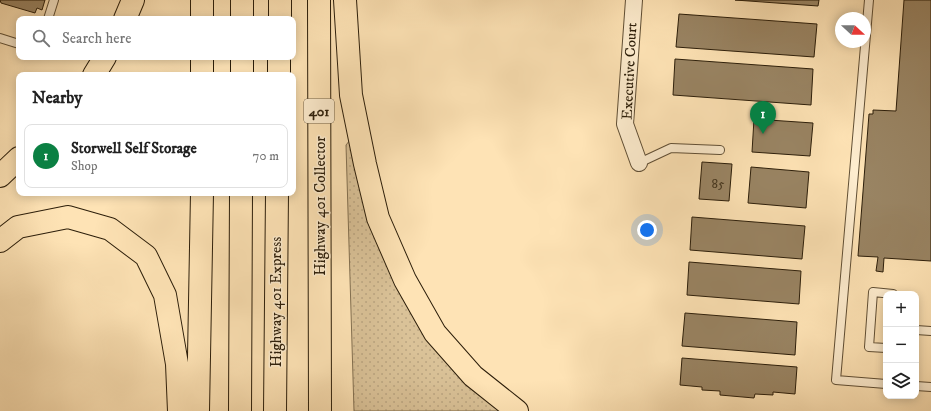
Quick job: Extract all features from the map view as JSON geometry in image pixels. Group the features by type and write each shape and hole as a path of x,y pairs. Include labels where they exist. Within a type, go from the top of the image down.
{"highway":[{"path":"126,16 133,0"},
{"path":"202,0 202,16"},
{"path":"242,0 242,16"},
{"path":"280,0 280,16"},
{"name":"Highway 401 Collector","path":"319,0 320,411"},
{"path":"344,0 351,95 365,164 378,218 404,280 435,333 474,376 517,411"},
{"path":"96,72 103,60"},
{"path":"202,60 202,72"},
{"path":"242,60 242,72"},
{"path":"279,60 279,72"},
{"path":"0,176 16,161"},
{"path":"198,411 202,196"},
{"path":"240,411 241,196"},
{"name":"Highway 401 Express","path":"275,411 277,196"},
{"path":"0,241 18,227 68,217 110,229 146,256 165,295 177,364 179,411"},
{"path":"321,383 328,411"}],"street":[{"name":"Executive Court","path":"634,0 625,124 639,163"}],"lane":[{"path":"49,16 54,0"},
{"path":"869,0 836,380 883,384"},
{"path":"0,38 16,43"},
{"path":"639,163 671,148 720,150"},
{"path":"883,293 874,292 869,347 883,348"},
{"path":"919,330 931,331"},
{"path":"919,386 931,387"}],"shaded area":[{"path":"350,140 420,326 510,411 354,411 346,145"}],"building":[{"path":"0,0 45,0 42,10 37,8 35,13 1,3"},
{"path":"735,0 819,0 818,6"},
{"path":"904,0 931,0 931,261 884,258 883,272 876,271 878,257 858,256 869,114 873,114 873,110 896,111"},
{"path":"679,14 817,24 814,57 676,47"},
{"path":"675,59 813,69 811,105 673,95"},
{"path":"754,119 813,123 810,156 752,152"},
{"path":"702,162 732,164 729,201 699,199"},
{"path":"751,167 809,172 806,208 748,203"},
{"path":"692,217 805,226 802,259 690,250"},
{"path":"689,262 801,271 799,304 687,295"},
{"path":"685,313 797,322 795,355 682,346"},
{"path":"682,358 797,367 795,394 773,392 773,395 755,394 754,398 720,395 720,391 702,390 702,387 680,385"}],"place":[{"name":"Storwell Self Storage","path":"763,134"}]}
